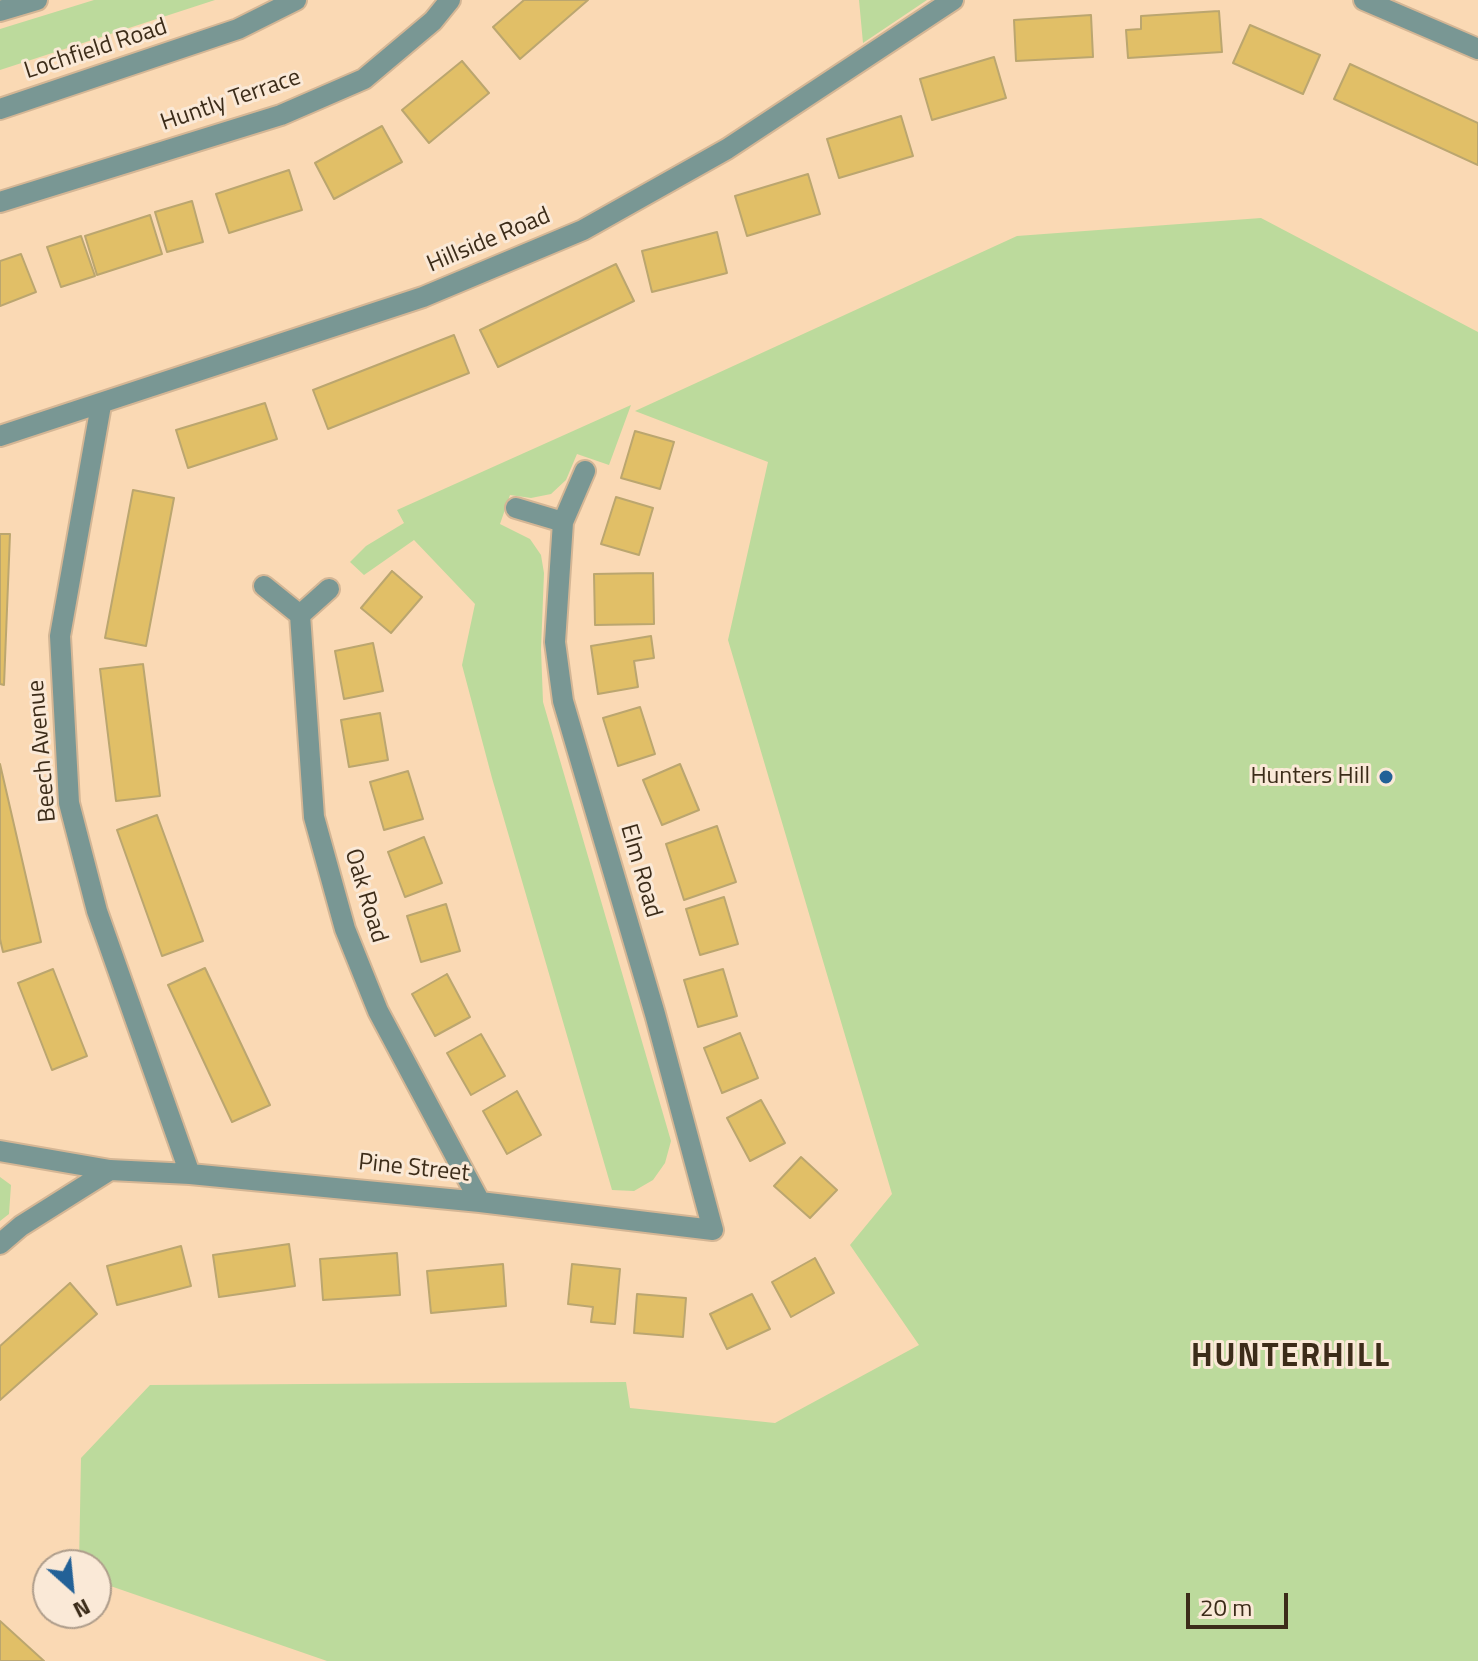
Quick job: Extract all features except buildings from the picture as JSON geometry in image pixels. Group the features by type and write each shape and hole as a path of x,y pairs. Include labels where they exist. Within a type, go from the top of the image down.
{"street":[{"path":"0,11 37,0"},
{"name":"Lochfield Road","path":"0,109 238,29 296,0"},
{"name":"Huntly Terrace","path":"0,202 281,115 364,79 433,21 450,0"},
{"name":"Hillside Road","path":"0,436 423,297 583,230 727,149 953,0"},
{"path":"1364,0 1478,49"},
{"name":"Beech Avenue","path":"101,405 60,636 69,803 97,911 190,1174"},
{"name":"Elm Road","path":"585,471 563,522 555,642 563,701 655,1014 713,1230"},
{"path":"516,508 563,522"},
{"path":"264,586 300,615 329,589"},
{"name":"Oak Road","path":"300,615 314,817 345,929 378,1011 480,1202"},
{"name":"Pine Street","path":"0,1151 110,1170 190,1174 480,1202 713,1230"},
{"path":"0,1244 21,1226 110,1170"}],"green space":[{"path":"94,0 215,0 0,70 0,29"},
{"path":"859,0 927,0 863,43"},
{"path":"1261,218 1478,332 1478,1661 327,1661 112,1587 112,1549 79,1549 81,1458 150,1385 626,1382 630,1408 775,1423 919,1345 850,1245 892,1194 728,640 768,462 635,411 1017,236"},
{"path":"631,405 609,465 577,454 566,480 551,494 531,498 510,495 500,524 530,539 541,555 544,573 541,649 543,702 671,1141 665,1163 653,1180 634,1191 612,1190 492,778 462,665 475,604 414,540 364,575 350,562 366,546 404,523 397,510"},
{"path":"0,1177 11,1185 9,1214 0,1221"}],"place":[{"name":"Hunters Hill","path":"1386,777"}],"district":[{"name":"HUNTERHILL","path":"1291,1358"}]}
